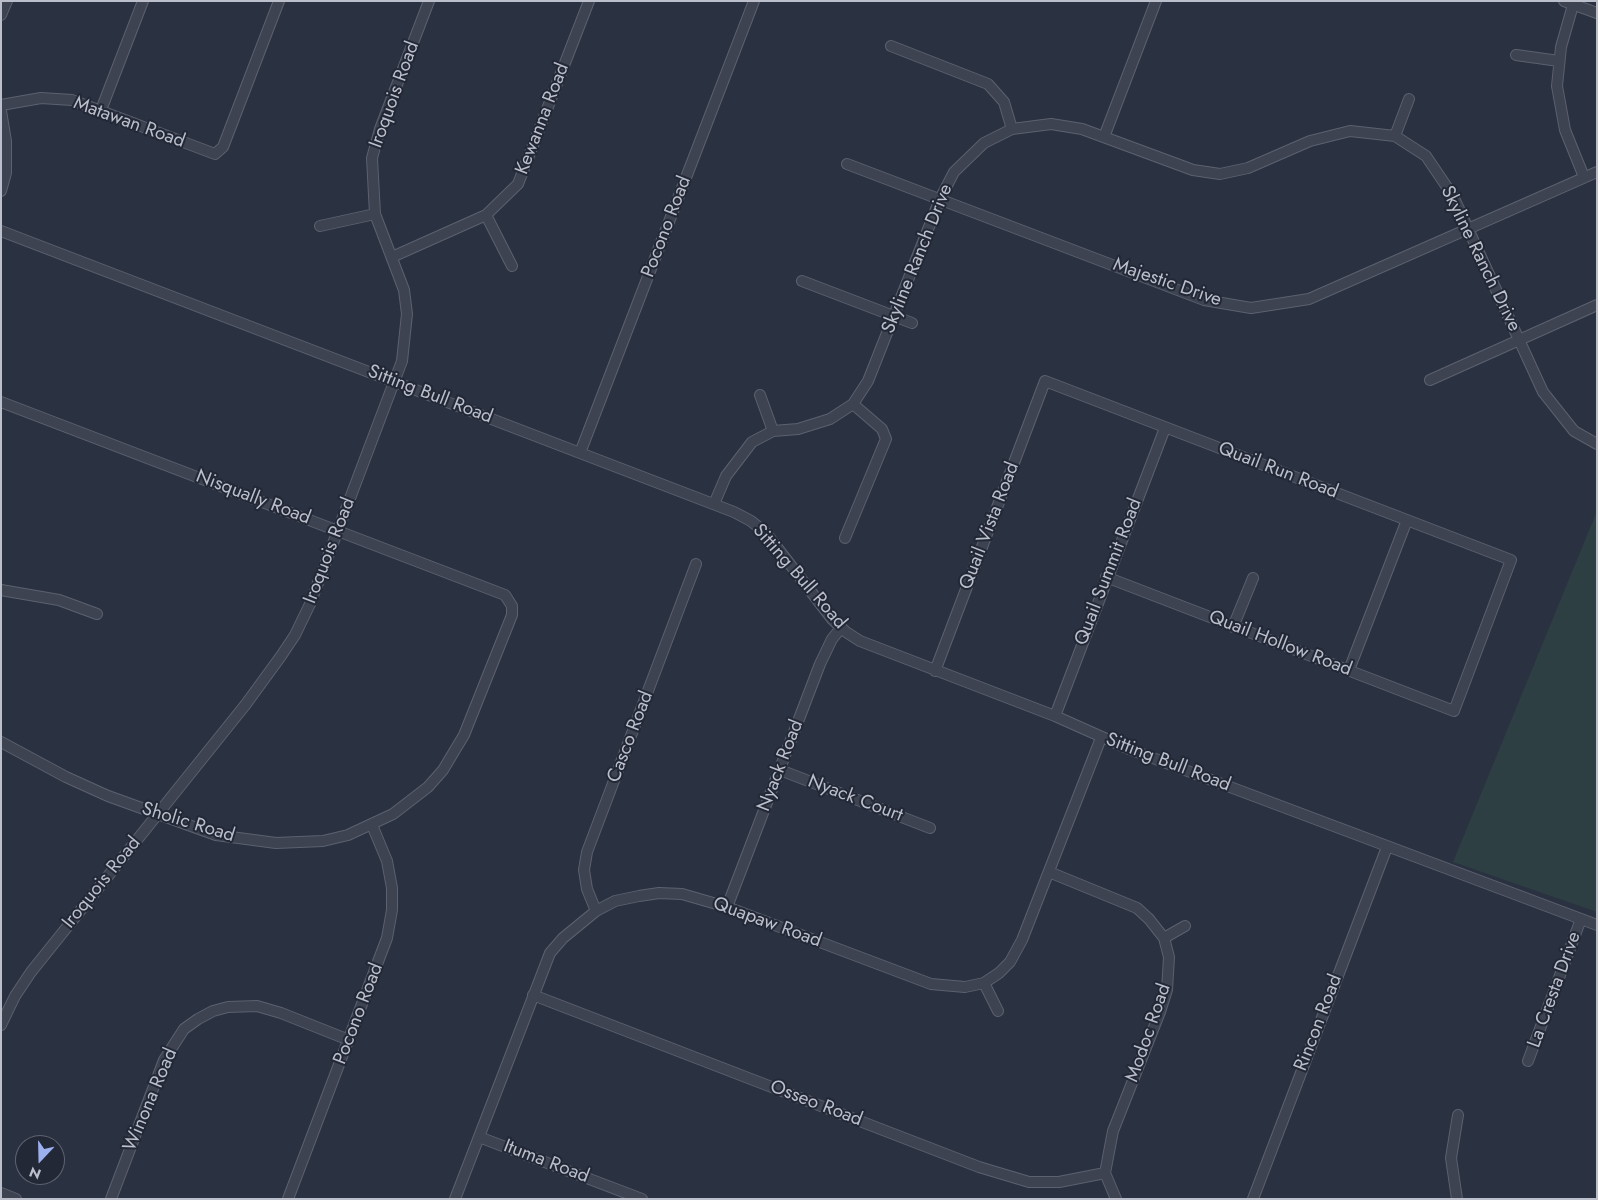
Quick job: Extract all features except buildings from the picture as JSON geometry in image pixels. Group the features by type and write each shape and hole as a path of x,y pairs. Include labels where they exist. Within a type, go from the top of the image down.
{"street":[{"path":"1,15 7,1"},
{"path":"101,110 142,1"},
{"name":"Matawan Road","path":"1,105 41,98 72,100 216,154 223,146 279,1"},
{"name":"Iroquois Road","path":"1,1025 15,996 31,972 282,656 296,634 310,604 396,382 403,353 407,314 404,290 392,257 380,233 375,214 372,190 372,158 380,129 429,1"},
{"name":"Kewanna Road","path":"392,257 486,215 518,184 589,1"},
{"name":"Pocono Road","path":"580,453 754,1"},
{"path":"1104,137 1156,1"},
{"path":"1584,177 1565,130 1557,86 1568,3 1597,13"},
{"path":"891,46 988,84 1004,102 1012,129"},
{"path":"1516,56 1559,61"},
{"path":"1395,136 1409,99"},
{"path":"1,111 6,141 6,172 1,191"},
{"name":"Skyline Ranch Drive","path":"714,504 726,476 734,463 752,442 773,431 798,429 830,419 853,404 868,381 940,199 954,172 984,143 1012,129 1051,124 1082,128 1193,170 1220,174 1248,168 1310,141 1350,130 1395,136 1426,156 1453,196 1543,392 1574,431 1597,444"},
{"name":"Majestic Drive","path":"847,164 1204,300 1250,308 1309,299 1597,172"},
{"path":"320,226 375,214"},
{"path":"486,215 512,266"},
{"name":"Sitting Bull Road","path":"1,231 747,518 766,533 841,628 851,636 872,647 1054,716 1101,738 1387,848 1597,925"},
{"path":"802,281 912,323"},
{"path":"1430,380 1597,305"},
{"name":"Quail Run Road","path":"1045,381 1512,560 1454,711"},
{"name":"Quail Vista Road","path":"935,671 1045,381"},
{"path":"760,395 773,431"},
{"name":"Nisqually Road","path":"1,402 504,595"},
{"path":"845,538 886,439 882,429 853,404"},
{"name":"Quail Summit Road","path":"1054,716 1165,428"},
{"path":"1350,670 1407,520"},
{"name":"Casco Road","path":"596,911 587,889 584,870 587,852 696,564"},
{"name":"Quail Hollow Road","path":"1106,577 1454,711"},
{"path":"1233,626 1253,578"},
{"path":"1,590 58,600 96,614"},
{"name":"Sholic Road","path":"2,744 66,777 157,815 216,835 276,843 323,841 348,835 393,814 421,794 443,770 456,751 512,615 512,606 504,595"},
{"name":"Nyack Road","path":"727,908 820,664 832,639 841,628"},
{"path":"998,1011 984,983 999,973 1015,954 1101,738"},
{"name":"Nyack Court","path":"780,770 930,828"},
{"name":"Pocono Road","path":"288,1199 380,961 392,910 387,861 372,825"},
{"name":"Rincon Road","path":"1253,1199 1387,848"},
{"name":"Modoc Road","path":"1049,872 1138,908 1149,918 1164,938 1169,957 1167,990 1113,1131 1105,1173"},
{"name":"Quapaw Road","path":"455,1199 550,953 563,938 596,911 615,902 659,893 682,894 727,908 931,984 965,987 984,983"},
{"name":"La Cresta Drive","path":"1528,1061 1581,919"},
{"path":"1164,938 1185,926"},
{"name":"Osseo Road","path":"533,996 1029,1182 1060,1182 1105,1173"},
{"name":"Winona Road","path":"111,1199 164,1060 184,1029 198,1019 213,1011 228,1007 257,1006 281,1013 349,1040"},
{"path":"1457,1199 1451,1158 1458,1115"},
{"name":"Ituma Road","path":"479,1137 642,1199"},
{"path":"1105,1173 1116,1199"},
{"path":"1,1193 16,1199"}],"shaded area":[{"path":"1597,511 1597,912 1453,862"}]}
